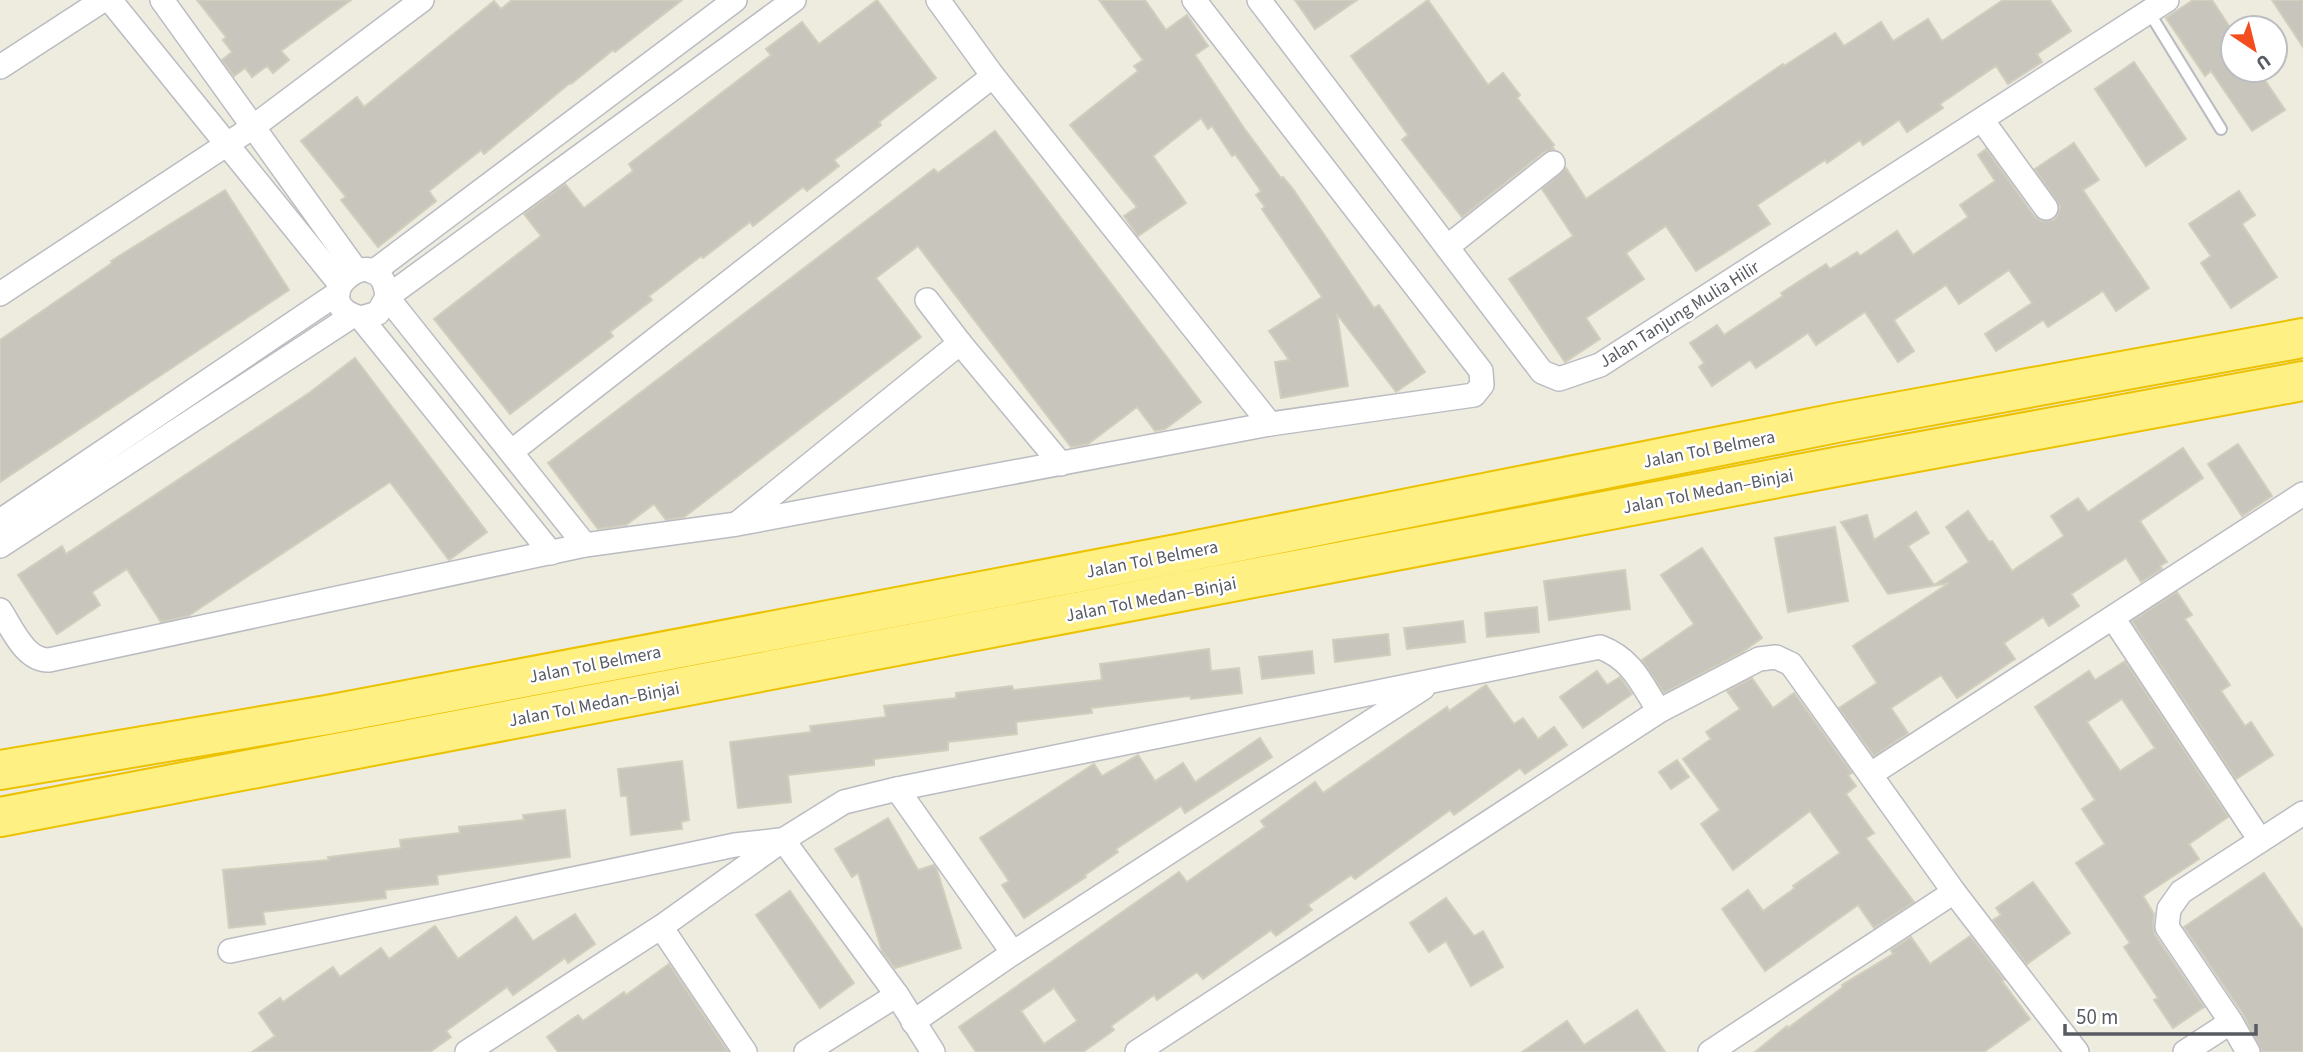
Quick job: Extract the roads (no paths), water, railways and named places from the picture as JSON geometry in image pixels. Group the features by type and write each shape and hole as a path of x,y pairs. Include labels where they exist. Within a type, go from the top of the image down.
{"highway":[{"name":"Jalan Tol Belmera","path":"0,770 341,713 1190,552 1841,422 2303,338"},
{"name":"Jalan Tol Medan–Binjai","path":"0,817 1846,465 2303,381"}],"street":[{"path":"0,67 103,0"},
{"path":"110,0 227,145 352,280"},
{"path":"162,0 253,127 352,280"},
{"path":"0,294 253,127 422,0"},
{"path":"0,521 352,280 735,0"},
{"path":"0,546 357,317 378,313 387,297 794,0"},
{"path":"938,0 993,76 1270,424"},
{"path":"0,611 30,654 42,660 49,660 585,545 737,524 1270,424 1474,395 1483,381 1481,371 1194,0"},
{"name":"Jalan Tanjung Mulia Hilir","path":"1259,0 1542,372 1559,379 1600,365 2158,6"},
{"path":"511,452 993,76"},
{"path":"1982,120 2046,208"},
{"path":"1447,247 1553,163"},
{"path":"352,280 381,278 387,297 585,545"},
{"path":"352,280 342,307 357,317 551,553"},
{"path":"927,299 960,343 1061,464"},
{"path":"737,524 960,343"},
{"path":"1871,774 2303,494"},
{"path":"2113,618 2260,840"},
{"path":"467,1052 661,927 783,840 844,802 1600,647 1616,653 1629,664 1659,711"},
{"path":"1137,1052 1659,711 1759,659 1776,657 1791,664 1954,892 2077,1052"},
{"path":"913,1022 1013,953 1436,680"},
{"path":"897,789 1013,953"},
{"path":"2248,1052 2167,927 2169,909 2181,892 2303,813"},
{"path":"230,951 735,845 783,840"},
{"path":"783,840 897,995 933,1052"},
{"path":"1710,1052 1954,892"},
{"path":"661,927 745,1052"},
{"path":"806,1052 897,995"},
{"path":"2185,1052 2231,1022"}],"lane":[{"path":"2158,6 2221,129"}]}
